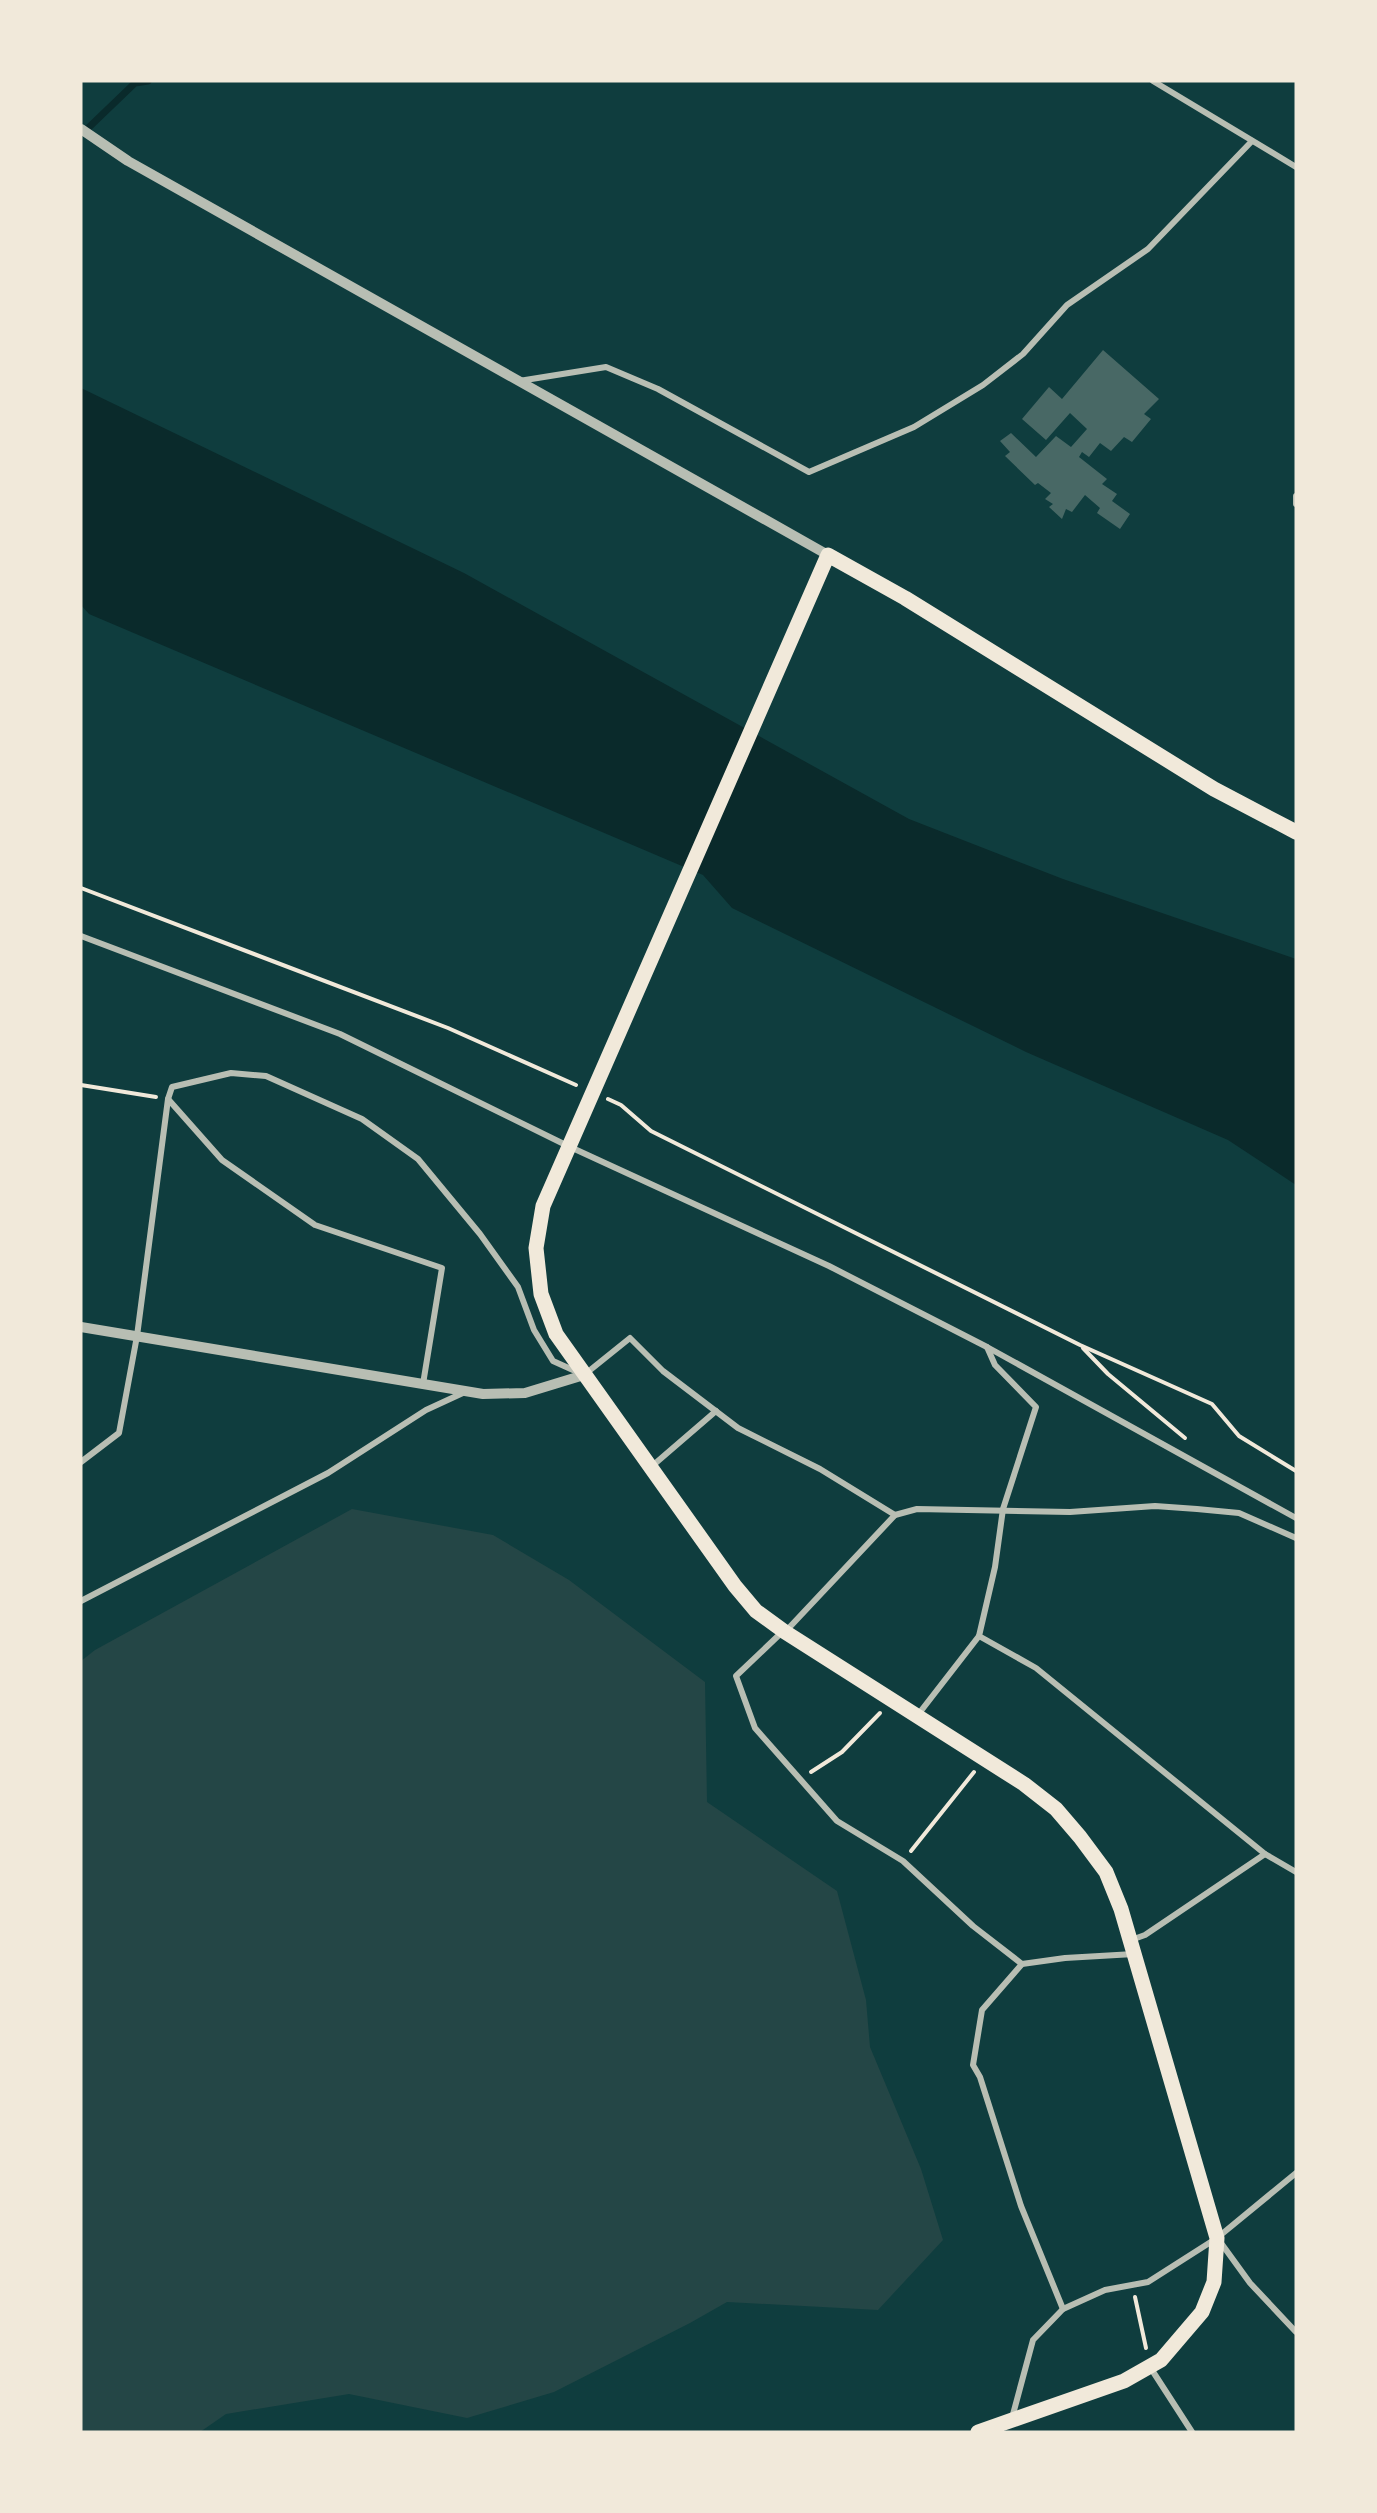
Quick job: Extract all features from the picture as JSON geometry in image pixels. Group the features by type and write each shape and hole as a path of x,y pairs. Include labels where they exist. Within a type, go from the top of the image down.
{"main road":[{"path":"978,2432 1124,2381 1161,2360 1202,2312 1214,2282 1217,2238 1121,1909 1106,1872 1056,1809 1024,1784 782,1634 756,1611 735,1586 556,1334 541,1294 536,1248 543,1206 828,555 905,598 1214,789 1296,832"}],"street":[{"path":"1153,81 1296,167"},
{"path":"81,129 128,161 828,555"},
{"path":"518,381 606,367 658,389 809,472 914,427 983,385 1023,354 1067,304 1148,249 1252,141"},
{"path":"1296,496 1296,504"},
{"path":"81,936 340,1034 568,1146 829,1266 987,1347 1296,1518"},
{"path":"81,1462 119,1433 136,1336 168,1099 172,1086 231,1073 266,1076 362,1119 418,1159 480,1233 518,1287 534,1330 553,1361 584,1375"},
{"path":"168,1099 222,1160 315,1225 442,1268 423,1384"},
{"path":"81,1327 483,1394 525,1393 584,1375 630,1338 663,1371 738,1428 820,1469 895,1515"},
{"path":"917,1716 979,1636 995,1568 1003,1509 1036,1407 995,1365 987,1347"},
{"path":"81,1601 328,1473 426,1410 466,1392"},
{"path":"650,1468 716,1411"},
{"path":"1022,1964 973,1926 903,1861 837,1821 756,1728 736,1676 782,1634 895,1515 917,1509 1070,1512 1155,1506 1239,1513 1296,1538"},
{"path":"979,1636 1036,1668 1265,1854 1296,1872"},
{"path":"1063,2309 1021,2206 980,2077 973,2065 982,2010 1022,1964 1132,1947 1145,1935 1265,1854"},
{"path":"1011,2421 1033,2340 1063,2309 1105,2290 1148,2282 1217,2238 1296,2173"},
{"path":"1217,2238 1250,2283 1296,2332"},
{"path":"1149,2367 1192,2432"}],"path":[{"path":"81,1085 168,1099"},
{"path":"1205,1466 1198,1449 1108,1374 1080,1345 1212,1404 1239,1436 1296,1471"},
{"path":"800,1778 843,1752 885,1708"},
{"path":"903,1861 976,1770"},
{"path":"1133,2285 1149,2367"}],"shaded area":[{"path":"81,388 464,573 909,819 1063,879 1296,959 1296,1185 1228,1140 1026,1052 732,908 703,875 89,614 81,605"},
{"path":"352,1509 493,1535 569,1580 705,1682 707,1802 837,1891 866,2000 870,2047 921,2169 943,2240 878,2310 727,2302 554,2392 467,2418 349,2394 226,2414 200,2432 81,2432 81,1661 95,1650"}],"building":[{"path":"1103,350 1159,399 1144,414 1151,419 1132,442 1124,437 1111,451 1100,443 1089,457 1082,452 1079,457 1107,479 1102,484 1117,494 1112,501 1130,514 1120,529 1097,513 1100,508 1085,495 1072,512 1066,509 1062,519 1049,507 1053,504 1045,499 1051,493 1038,483 1035,485 1005,456 1010,452 1000,441 1011,433 1036,457 1056,436 1071,447 1087,429 1070,413 1046,440 1022,419 1049,387 1062,399"}],"waterway":[{"path":"84,132 135,83 148,81"}]}
